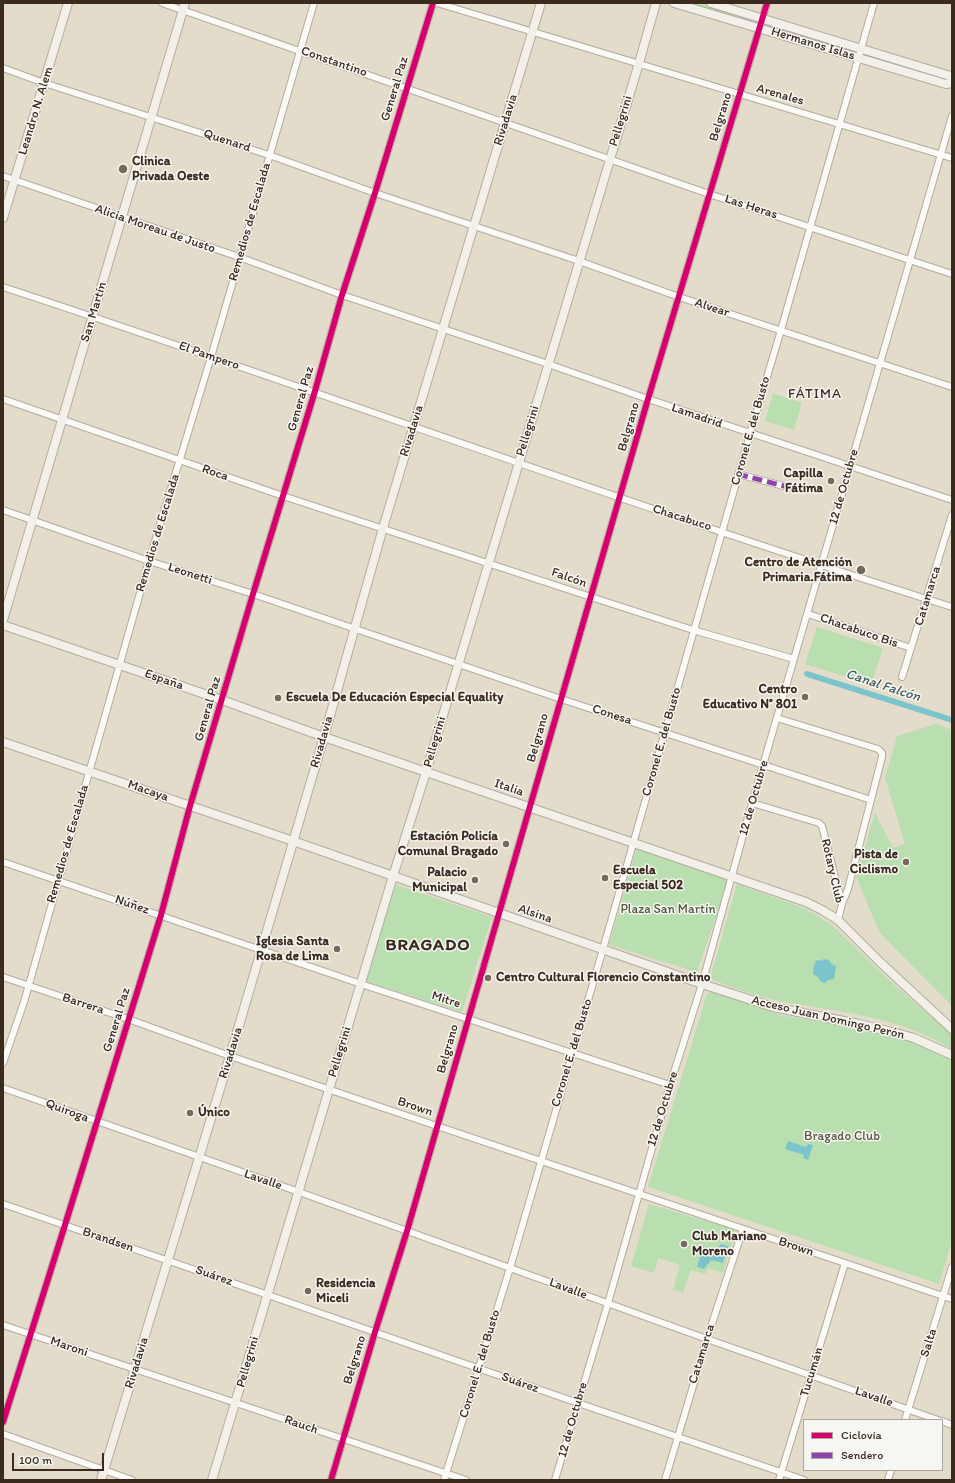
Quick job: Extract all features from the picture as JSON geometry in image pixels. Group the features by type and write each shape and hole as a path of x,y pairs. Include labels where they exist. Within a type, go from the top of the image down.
{"main road":[{"name":"Leandro N. Alem","path":"3,218 68,3"},
{"name":"Rivadavia","path":"101,1480 230,1056 324,737 383,528 541,3"},
{"name":"Pellegrini","path":"212,1480 393,876 426,772 457,664 519,463 656,3"},
{"name":"Hermanos Islas","path":"674,3 946,84 952,83"},
{"name":"Hermanos Islas","path":"711,3 952,77"},
{"name":"San Martín","path":"3,620 61,419 93,316 184,6"},
{"name":"España","path":"3,624 324,737"},
{"name":"Italia","path":"324,737 732,877"},
{"name":"Macaya","path":"3,742 293,841"},
{"name":"Alsina","path":"293,841 702,984"},
{"path":"732,877 792,897 822,910 838,920 952,1029"},
{"name":"Acceso Juan Domingo Perón","path":"702,984 778,1008 860,1024 896,1033 920,1040 952,1055"}],"street":[{"name":"Constantino","path":"162,3 184,6 300,50 505,123"},
{"name":"Remedios de Escalada","path":"3,1063 28,985 119,664 211,357 314,3"},
{"name":"General Paz","path":"3,1422 161,915 190,806 315,391 342,295 433,3"},
{"name":"Arenales","path":"437,3 952,158"},
{"name":"Belgrano","path":"331,1480 407,1231 648,399 767,3"},
{"name":"Coronel E. del Busto","path":"445,1477 510,1268 603,949 693,630 781,330 874,3"},
{"name":"Quenard","path":"3,68 44,83 269,155 473,226"},
{"name":"12 de Octubre","path":"555,1480 608,1303 670,1085 702,984 752,803 952,116"},
{"name":"Las Heras","path":"505,123 709,194 952,274"},
{"name":"Alicia Moreau de Justo","path":"3,176 443,329"},
{"name":"Alvear","path":"473,226 579,261 679,297 952,387"},
{"name":"El Pampero","path":"3,287 315,391 414,426"},
{"name":"Lamadrid","path":"443,329 750,434 952,500"},
{"name":"Roca","path":"3,400 283,496 383,528"},
{"name":"Chacabuco","path":"414,426 620,498 952,607"},
{"path":"738,474 795,489"},
{"name":"Leonetti","path":"3,510 149,561 253,594 354,629"},
{"name":"Catamarca","path":"902,677 952,515"},
{"name":"Falcón","path":"383,528 488,562 591,598 693,630 794,659"},
{"name":"Chacabuco Bis","path":"808,614 911,648"},
{"name":"Conesa","path":"354,629 561,699 871,800"},
{"path":"777,718 878,749 882,753 848,889 842,904"},
{"name":"Rotary Club","path":"752,803 819,823 822,826 842,904 838,920"},
{"name":"Núñez","path":"3,862 261,950"},
{"name":"Mitre","path":"261,950 670,1085"},
{"name":"Barrera","path":"3,977 128,1019 230,1056"},
{"name":"Brown","path":"230,1056 952,1299"},
{"name":"Quiroga","path":"3,1088 199,1158"},
{"name":"Lavalle","path":"199,1158 299,1192 707,1339 935,1419"},
{"name":"Brandsen","path":"3,1204 168,1260"},
{"name":"Catamarca","path":"664,1480 707,1339 743,1229"},
{"name":"Suárez","path":"168,1260 804,1480"},
{"name":"Tucumán","path":"779,1480 845,1263"},
{"name":"Salta","path":"905,1419 952,1267"},
{"name":"Maroni","path":"3,1325 135,1370"},
{"name":"Rauch","path":"135,1370 343,1439 445,1477 466,1480"},
{"path":"3,1434 132,1480"}],"green space":[{"path":"688,3 702,3 752,18 751,22"},
{"path":"773,393 802,403 794,430 765,421"},
{"path":"817,627 883,648 871,685 805,664"},
{"name":"Pista de Ciclismo","path":"936,724 952,730 952,1006 879,932 856,876 875,813 893,848 905,844 885,778 897,736"},
{"name":"Plaza San Martín","path":"637,847 729,879 697,972 609,945"},
{"path":"737,884 806,909 832,925 890,981 952,1035 952,1049 931,1038 888,1022 866,1016 766,998 710,979"},
{"path":"396,885 492,917 462,1012 365,981"},
{"name":"Bragado Club","path":"714,991 780,1015 858,1028 932,1048 952,1059 952,1241 939,1284 648,1187 707,994"},
{"name":"Club Mariano Moreno","path":"649,1204 736,1230 723,1273 708,1268 706,1274 691,1270 683,1293 673,1290 680,1265 658,1258 654,1273 631,1266"}],"water":[{"path":"823,959 829,960 831,964 836,966 834,979 828,980 825,983 821,982 818,977 813,974 816,961 822,961"},
{"path":"788,1141 806,1147 808,1144 813,1145 808,1160 803,1158 804,1155 785,1149"},
{"path":"721,1244 728,1246 723,1263 711,1260 704,1269 697,1267 703,1246 716,1250"}],"waterway":[{"name":"Canal Falcón","path":"807,674 952,720"}],"marked path":[{"path":"738,474 795,489"}],"cycle path":[{"path":"3,1422 161,915 190,806 315,391 342,295 433,3"},
{"path":"331,1480 407,1231 648,399 767,3"}],"place":[{"name":"Clinica Privada Oeste","path":"123,169"},
{"name":"Capilla Fátima","path":"831,481"},
{"name":"Centro de Atención Primaria.Fátima","path":"861,570"},
{"name":"Centro Educativo N° 801","path":"805,697"},
{"name":"Escuela De Educación Especial Equality","path":"278,698"},
{"name":"Estación Policía Comunal Bragado","path":"506,844"},
{"name":"Pista de Ciclismo","path":"906,862"},
{"name":"Escuela Especial 502","path":"605,878"},
{"name":"Palacio Municipal","path":"475,880"},
{"name":"Iglesia Santa Rosa de Lima","path":"337,949"},
{"name":"Centro Cultural Florencio Constantino","path":"488,978"},
{"name":"Único","path":"190,1113"},
{"name":"Club Mariano Moreno","path":"684,1244"},
{"name":"Residencia Miceli","path":"308,1291"}],"district":[{"name":"FÁTIMA","path":"815,394"},
{"name":"BRAGADO","path":"428,946"}]}
